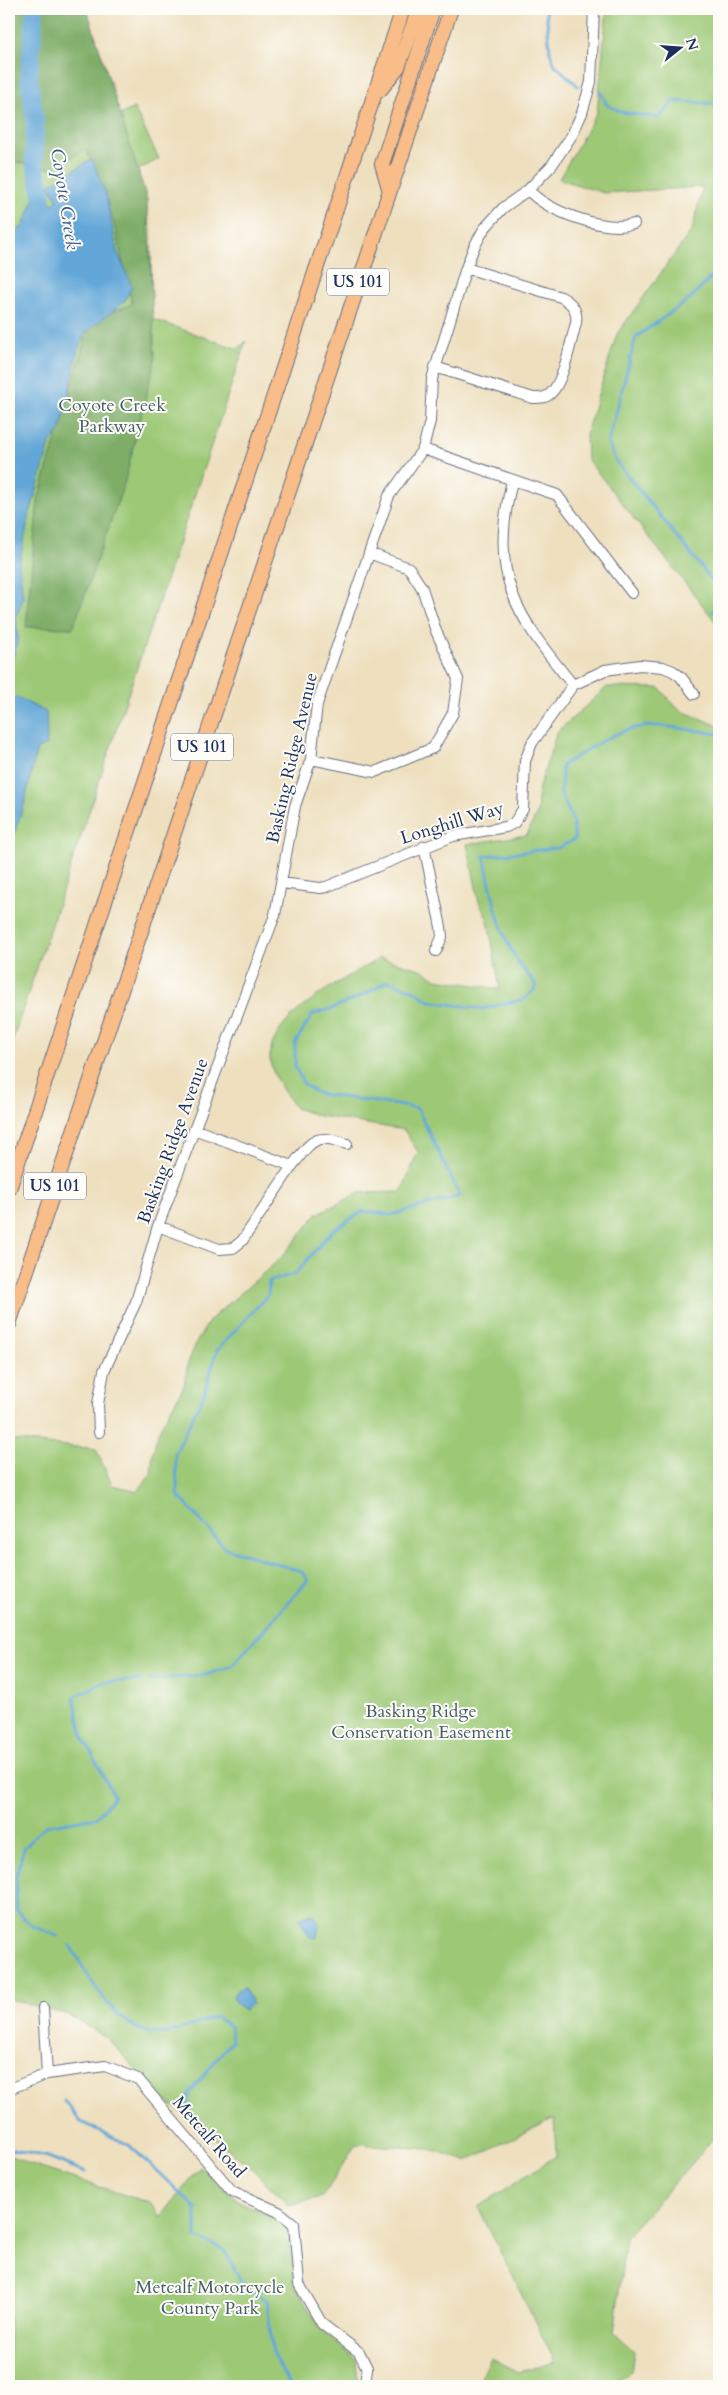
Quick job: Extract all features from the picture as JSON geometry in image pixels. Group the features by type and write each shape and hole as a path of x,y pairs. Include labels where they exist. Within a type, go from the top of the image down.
{"highway":[{"name":"US 101","path":"9,1190 403,9"},
{"path":"375,97 398,67 419,9"},
{"path":"389,188 382,164 433,9"},
{"name":"US 101","path":"9,1324 389,188 451,9"}],"street":[{"name":"Basking Ridge Avenue","path":"99,1432 98,1404 104,1371 136,1302 158,1226 275,915 295,806 311,759 317,704 390,496 423,449 428,435 430,392 435,367 466,268 474,247 484,229 503,208 528,190 563,151 582,113 591,82 594,9"},
{"path":"528,190 544,204 554,209 605,225 634,224"},
{"path":"435,367 533,398 548,396 557,384 576,322 577,315 574,307 561,297 466,268"},
{"path":"423,449 512,481 552,492 561,498 632,592"},
{"path":"512,481 506,504 502,542 512,592 534,636 573,685 606,670 640,665 663,668 672,672 681,677 694,694"},
{"path":"311,759 375,772 433,748 453,713 458,679 436,631 422,588 409,568 369,553"},
{"name":"Longhill Way","path":"282,883 320,888 326,887 424,846 453,836 506,827 514,823 522,809 525,761 532,743 573,685"},
{"path":"424,846 441,927 442,937 436,951"},
{"path":"194,1128 292,1166"},
{"path":"158,1226 219,1249 233,1248 242,1241 309,1144 328,1137 348,1144"},
{"path":"44,2008 47,2074"},
{"name":"Metcalf Road","path":"9,2089 47,2074 105,2066 138,2079 232,2190 279,2212 294,2224 298,2284 322,2324 359,2352 367,2368 365,2386"}],"green space":[{"name":"Coyote Creek Parkway","path":"9,9 29,9 26,161 134,108 159,159 138,170 151,230 152,319 238,349 246,341 9,1051"},
{"path":"9,9 87,9 147,199 155,360 125,481 73,628 26,627 38,500 91,320 132,304 114,223 86,149 52,169 15,162 9,137"},
{"path":"607,9 719,9 719,626 587,459 586,434 617,334 692,230 703,187 604,193 559,179 597,112"},
{"name":"Basking Ridge Conservation Easement","path":"607,687 659,688 679,710 719,726 719,2132 626,2237 614,2333 634,2351 631,2372 607,2386 477,2386 491,2358 519,2372 555,2362 478,2207 556,2156 554,2118 466,2161 430,2149 356,2144 322,2197 289,2205 248,2165 161,2097 107,2038 69,2015 9,1999 9,1440 96,1449 112,1485 138,1491 151,1474 153,1452 159,1430 184,1386 188,1363 197,1341 210,1320 281,1258 317,1214 359,1193 401,1192 418,1152 404,1130 320,1116 295,1108 279,1084 273,1070 270,1057 274,1041 283,1026 313,999 380,958 423,970 436,979 500,989 488,920 479,902 467,844 527,835 537,813 539,787 557,732"},
{"name":"Metcalf Motorcycle County Park","path":"9,2155 28,2164 150,2203 161,2217 200,2167 239,2201 287,2224 297,2288 320,2328 356,2360 358,2386 9,2386"}],"water":[{"path":"92,159 106,195 117,251 132,287 124,302 85,333 78,350 61,429 50,444 30,513 19,564 23,598 16,618 18,640 9,673 9,233 22,228 34,200 45,193 52,204 58,201 49,185"},
{"path":"16,697 46,712 47,745 37,749 24,805 9,848 9,699"},
{"path":"312,1914 319,1923 317,1938 310,1937 299,1919"},
{"path":"244,1987 252,2003 245,2010 236,2004 233,1998 236,1991"}],"waterway":[{"name":"Coyote Creek","path":"35,9 29,77 35,121 34,161 42,195"},
{"path":"546,9 550,52 555,65 578,86"},
{"path":"600,91 607,105 621,112 659,118 674,101 719,104"},
{"path":"719,269 690,299 636,337 608,443 615,460 715,584 717,599 713,612 719,613"},
{"path":"150,1680 206,1675 232,1666 308,1580 301,1571 225,1548 178,1495 175,1454 204,1394 217,1350 268,1295 269,1281 295,1274 332,1231 363,1211 391,1215 460,1196 417,1108 320,1094 305,1086 295,1067 295,1043 313,1014 334,1008 366,994 387,981 413,990 430,1001 482,1009 525,999 537,987 518,963 509,947 496,909 484,856 558,848 575,839 572,818 561,794 562,765 606,739 644,726 665,726 719,734"},
{"path":"58,1936 32,1926 17,1911 16,1877 24,1848 45,1826 97,1817 114,1796 83,1737 74,1697 104,1682 142,1680"},
{"path":"70,1945 86,1973 107,2003 133,2026 148,2032 164,2033 216,2017 230,2026 232,2040 189,2094 186,2116"},
{"path":"64,2101 81,2122 129,2145 196,2208 196,2237 224,2250 245,2288 267,2300 273,2355 290,2386"},
{"path":"9,2149 48,2157 86,2172"}]}
